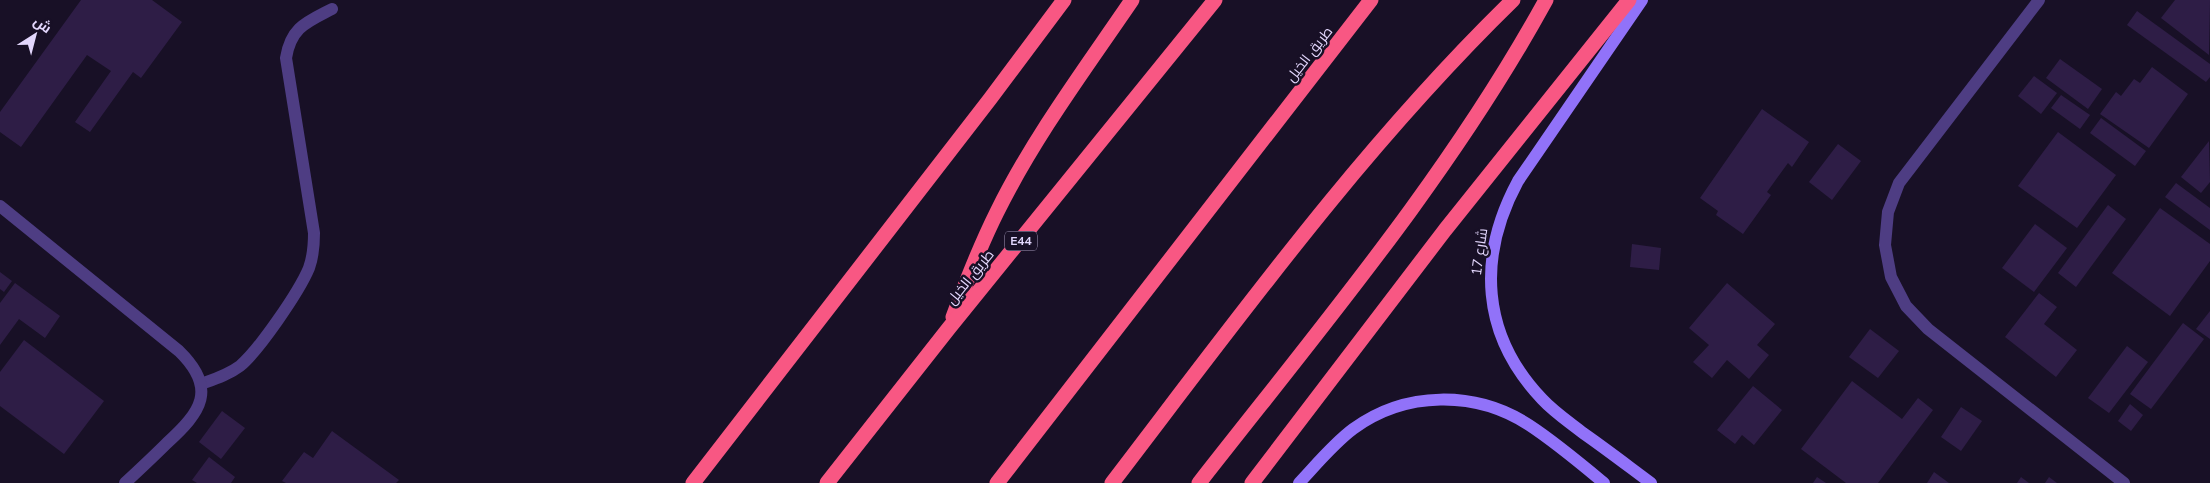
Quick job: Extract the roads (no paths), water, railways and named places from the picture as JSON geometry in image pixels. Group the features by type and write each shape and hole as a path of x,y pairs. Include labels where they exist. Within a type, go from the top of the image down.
{"highway":[{"path":"693,483 990,99 1064,0"},
{"path":"949,328 970,269 997,212 1027,157 1132,0"},
{"name":"طريق الخيل","path":"827,483 949,328 1215,0"},
{"name":"طريق الخيل","path":"998,483 1371,0"},
{"path":"1112,483 1349,178 1451,63 1512,0"},
{"path":"1198,483 1422,196 1493,91 1546,0"},
{"path":"1252,483 1446,230 1628,0"}],"street":[{"name":"17 شارع","path":"1642,0 1524,173 1508,200 1493,241 1490,284 1493,306 1506,347 1529,384 1559,415 1651,483"},
{"path":"2039,0 1899,183 1888,212 1884,245 1891,277 1906,306 1928,330 2124,483"},
{"path":"201,384 229,373 251,354 277,319 309,267 314,250 314,233 286,58 288,45 293,34 302,25 332,9"},
{"path":"0,206 179,351 194,366 201,384 200,405 190,422 125,483"},
{"path":"1299,483 1346,435 1372,417 1401,406 1439,399 1462,400 1486,405 1508,413 1528,424 1604,483"}]}
